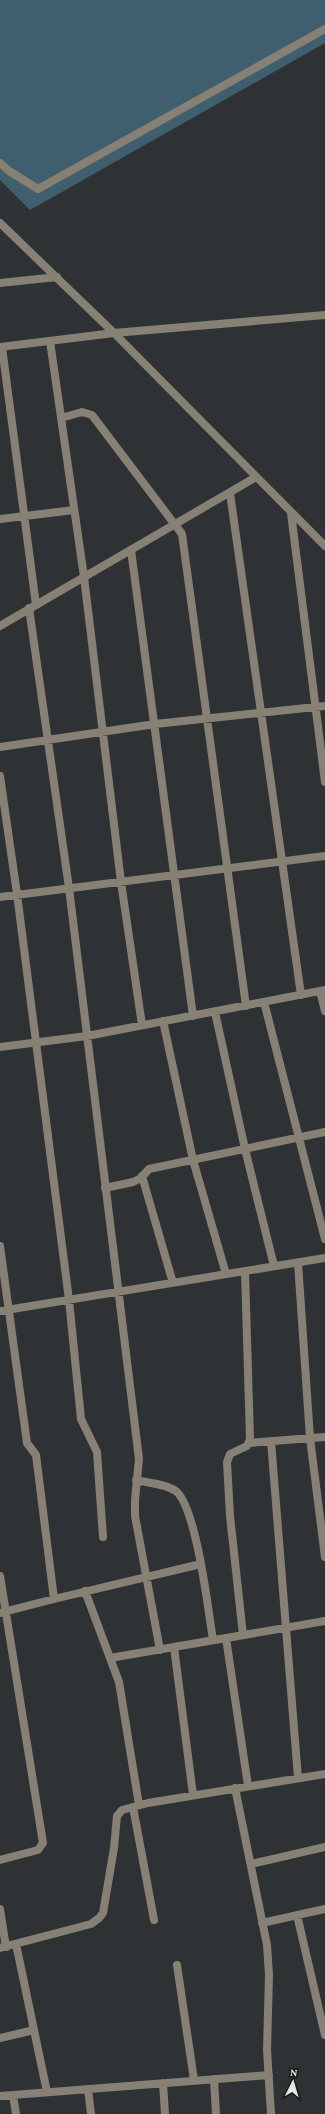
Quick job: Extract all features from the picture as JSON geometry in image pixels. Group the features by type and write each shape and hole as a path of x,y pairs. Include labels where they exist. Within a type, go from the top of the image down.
{"street":[{"path":"0,163 9,171 38,189 325,30"},
{"path":"0,223 4,231 57,277 325,546"},
{"path":"0,283 57,277"},
{"path":"160,1650 135,1516 136,1480 139,1459 69,888 48,739 23,516 1,347 114,333 325,315"},
{"path":"50,341 84,577 121,882 142,1026"},
{"path":"61,418 82,412 92,415 176,524 182,534 226,868 246,1006"},
{"path":"0,626 256,477"},
{"path":"230,492 301,995"},
{"path":"0,520 74,510"},
{"path":"291,512 325,782"},
{"path":"131,550 176,875 193,1016"},
{"path":"0,747 155,724 325,706"},
{"path":"0,776 18,894 69,1300 81,1419 96,1452 103,1537"},
{"path":"0,897 325,856"},
{"path":"0,1047 87,1036 323,991 325,1011"},
{"path":"264,1002 325,1239"},
{"path":"215,1012 245,1149 274,1266"},
{"path":"163,1021 193,1160 226,1274"},
{"path":"105,1188 133,1182 149,1169 325,1132"},
{"path":"142,1176 173,1283"},
{"path":"0,1246 4,1311 27,1443 36,1455 54,1598"},
{"path":"4,1311 325,1258"},
{"path":"298,1263 310,1438 325,1557"},
{"path":"245,1271 249,1443"},
{"path":"243,1635 230,1516 227,1462 230,1454 247,1446 249,1443 325,1437"},
{"path":"271,1441 298,1778"},
{"path":"136,1480 170,1488 177,1492 192,1524 201,1564 213,1640"},
{"path":"3,1613 54,1598 201,1564"},
{"path":"0,1576 3,1613 43,1843 38,1850 0,1860"},
{"path":"85,1591 119,1682 124,1702 136,1806 154,1920"},
{"path":"110,1658 325,1621"},
{"path":"226,1638 248,1786"},
{"path":"174,1647 193,1795"},
{"path":"0,1909 3,1947 91,1924 103,1913 114,1848 117,1816 122,1810 193,1795 325,1774"},
{"path":"235,1788 262,1923 269,1975 268,2075 271,2114"},
{"path":"250,1864 325,1847"},
{"path":"262,1923 325,1909"},
{"path":"297,1915 325,2035"},
{"path":"16,1944 47,2092"},
{"path":"177,1965 194,2080"},
{"path":"0,2038 34,2030"},
{"path":"0,2096 268,2075"},
{"path":"214,2079 216,2114"},
{"path":"163,2083 165,2114"},
{"path":"88,2089 91,2114"},
{"path":"13,2095 16,2114"}],"shaded area":[{"path":"0,0 325,0 325,43 30,210 0,180"}]}
